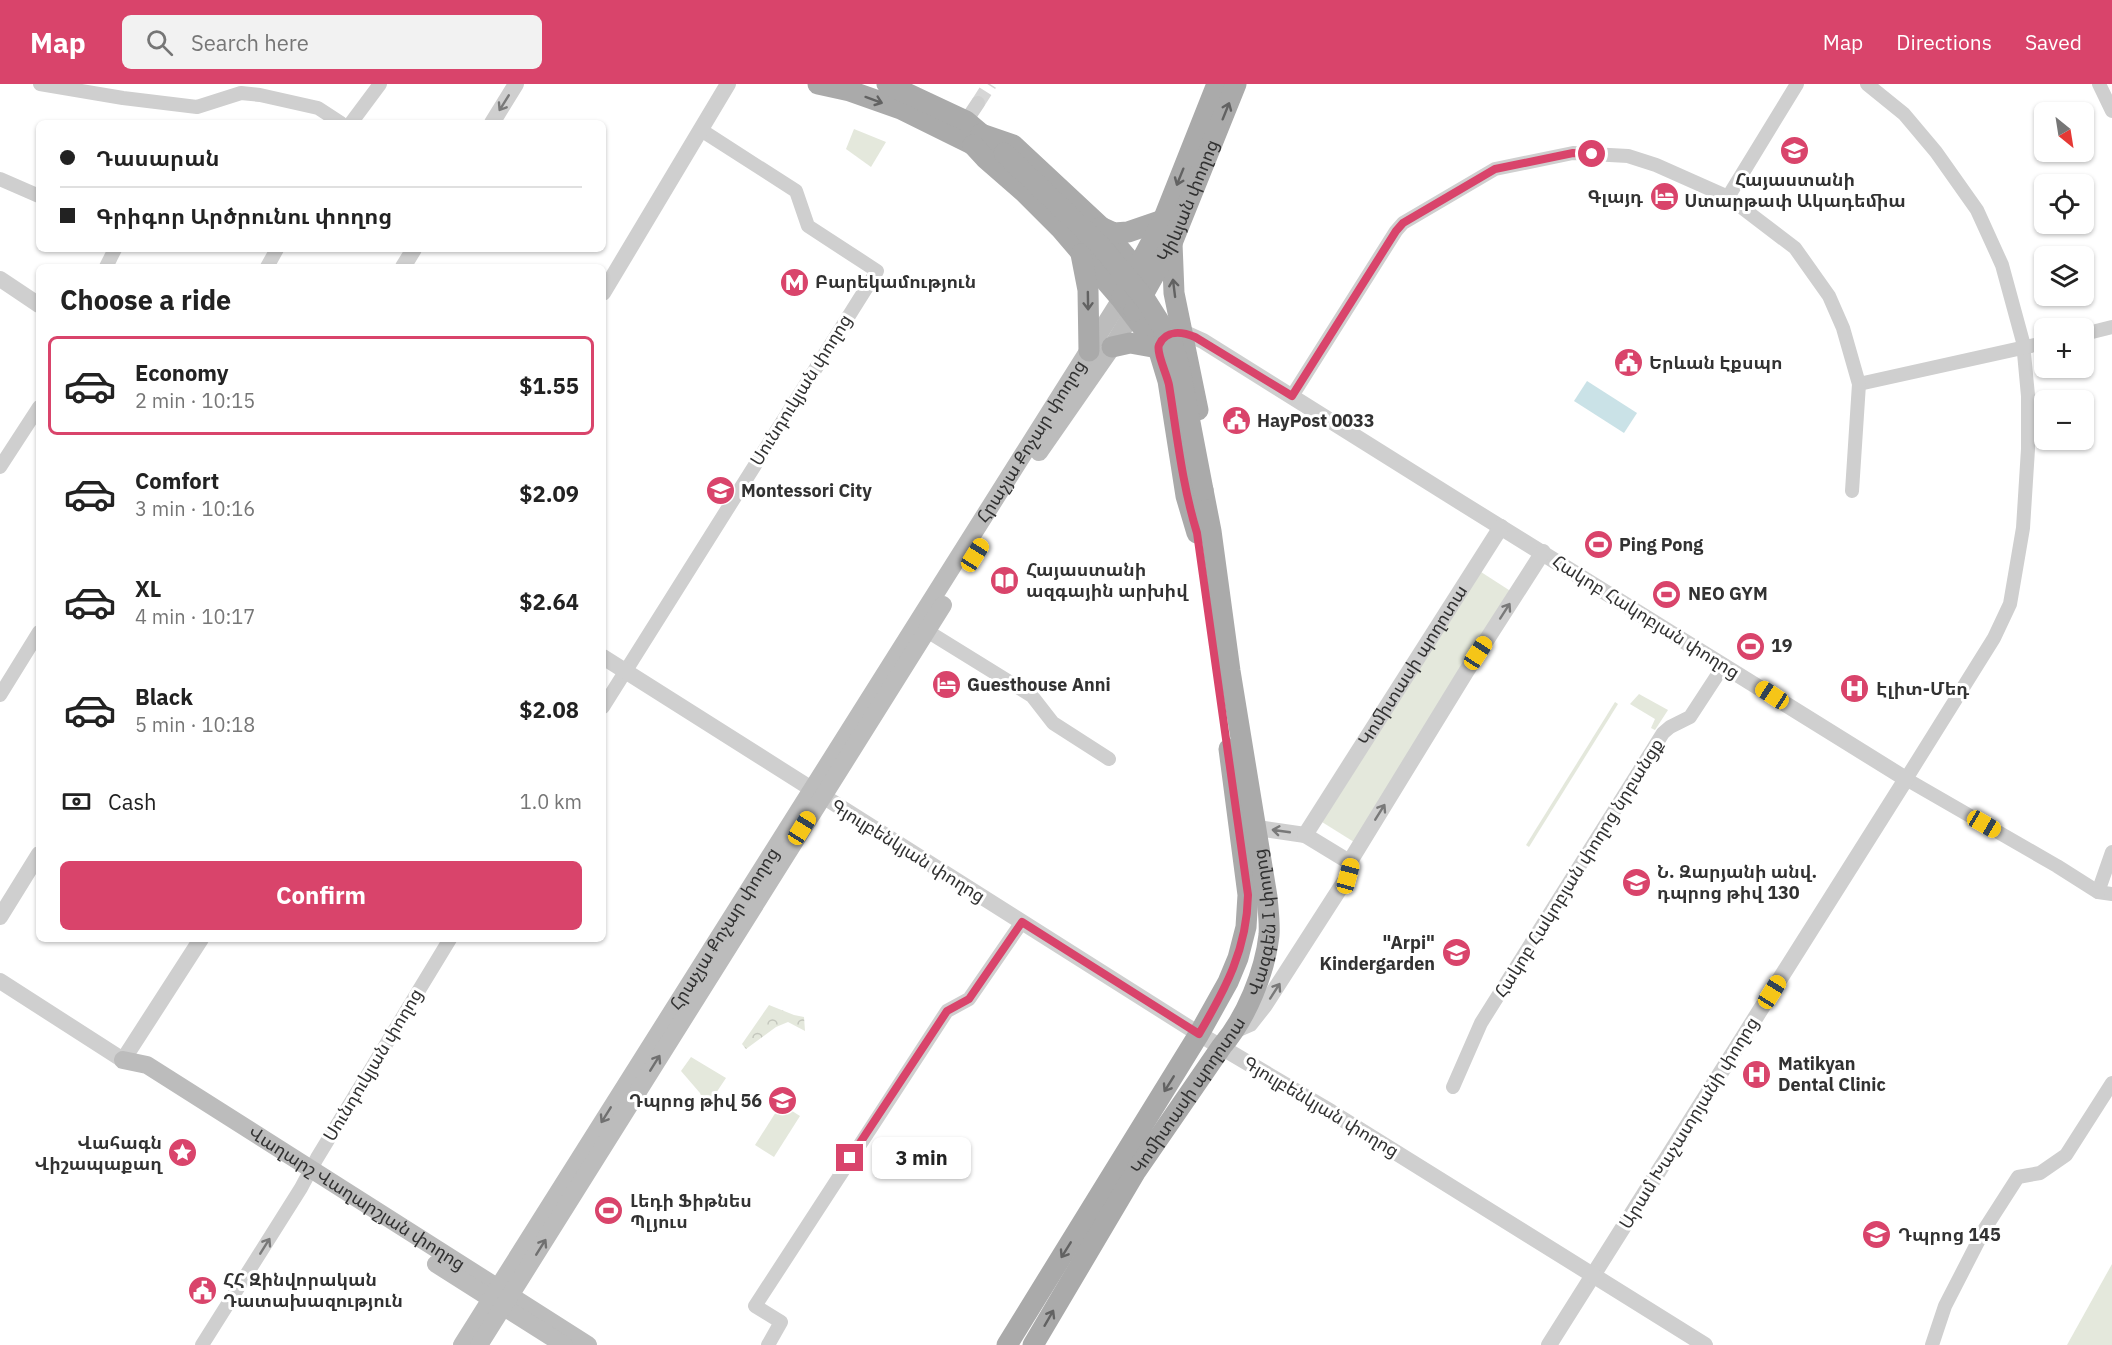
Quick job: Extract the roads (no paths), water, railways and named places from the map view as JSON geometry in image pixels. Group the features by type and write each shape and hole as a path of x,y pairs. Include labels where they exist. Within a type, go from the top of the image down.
{"main road":[{"path":"818,84 850,91 901,109 958,135 973,133 1013,145 1101,227 1114,233 1121,233 1162,220"},
{"path":"887,84 973,133 1002,155 1081,225 1132,290"},
{"name":"Կիևյան փողոց","path":"1132,290 1217,84"},
{"name":"Կիևյան փողոց","path":"1132,290 1172,243 1236,84"},
{"path":"973,133 985,158 1046,214 1080,251 1132,290"},
{"path":"1080,251 1091,250 1100,242 1101,227"},
{"path":"1101,227 1158,348"},
{"name":"Վազգեն I փողոց","path":"1172,243 1174,293 1184,332 1212,491 1204,530"},
{"path":"1080,251 1088,290 1089,351"},
{"name":"Վազգեն I փողոց","path":"1132,290 1157,316 1176,353 1199,490 1248,895 1246,927 1238,958 1228,982 1199,1034"},
{"name":"Հրաչյա Քոչար փողոց","path":"816,793 927,631 1046,441 1112,347 1132,290"},
{"name":"Հրաչյա Քոչար փողոց","path":"462,1345 500,1298 1089,351 1132,290"},
{"path":"1158,348 1170,334 1184,332"},
{"path":"1112,347 1130,343 1158,348"},
{"name":"Վազգեն I փողոց","path":"1158,348 1168,381 1186,496 1204,530 1268,897 1269,933 1265,963 1228,1039"},
{"name":"Կոմիտասի պողոտա","path":"1007,1345 1199,1034"},
{"name":"Կոմիտասի պողոտա","path":"1033,1345 1136,1171 1228,1039"},
{"name":"Վաղարշ Վաղարշյան փողոց","path":"123,1060 147,1065 309,1175 500,1298 564,1345"},
{"name":"Հրաչյա Քոչար փողոց","path":"479,1345 500,1298"},
{"name":"Վաղարշ Վաղարշյան փողոց","path":"500,1298 588,1345"}],"street":[{"path":"40,84 134,100 197,107 241,93 260,95 318,108 336,120"},
{"path":"353,120 380,84"},
{"path":"494,120 516,84"},
{"path":"606,288 728,84"},
{"path":"1728,197 1797,84"},
{"path":"1868,84 1904,114 1936,152 1977,210 2002,265 2024,348 2028,396 2028,449 2023,528 2010,604 1994,638 1906,779"},
{"path":"2099,84 2112,111"},
{"path":"973,133 978,103"},
{"name":"Սունդուկյան փողոց","path":"606,702 877,271 808,226 796,191 701,130"},
{"path":"1292,396 1403,223 1495,169 1573,153 1628,156 1656,165 1728,197 1795,248 1829,297 1843,328 1859,384 1852,491"},
{"path":"0,179 36,195"},
{"path":"0,279 36,304"},
{"path":"2094,332 2112,327"},
{"name":"Հակոբ Հակոբյան փողոց","path":"1184,332 1203,341 1292,396 1906,779 2105,893"},
{"path":"1859,384 2034,346"},
{"path":"0,467 36,412"},
{"name":"Կոմիտասի պողոտա","path":"1305,834 1501,527"},
{"name":"Կոմիտասի պողոտա","path":"1228,1039 1250,1024 1266,1005 1348,876 1352,858 1543,552"},
{"path":"927,631 1032,696 1053,723 1109,759"},
{"path":"0,695 36,637"},
{"name":"Գյուլբենկյան փողոց","path":"606,659 1199,1034 1228,1039 1705,1345"},
{"name":"Հակոբ Հակոբյան փողոց նրբանցք","path":"1454,1087 1481,1023 1663,733 1690,717 1724,665"},
{"name":"Արամ Խաչատրյանի փողոց","path":"1553,1344 1906,779"},
{"path":"1257,828 1305,834 1351,863"},
{"path":"2105,893 2112,852"},
{"path":"0,917 36,859"},
{"path":"768,1345 781,1322 755,1306 947,1011 969,999 1022,922"},
{"path":"123,1060 199,942"},
{"name":"Սունդուկյան փողոց","path":"202,1345 309,1175 448,942"},
{"name":"Վաղարշ Վաղարշյան փողոց","path":"0,981 123,1060"},
{"path":"1932,1345 1945,1306 1984,1230 2018,1177 2040,1173 2066,1155 2112,1083"}],"water":[{"path":"1587,381 1637,413 1624,433 1574,401"}],"tunnel":[{"path":"978,103 990,84"}],"place":[{"name":"Հայաստանի Ստարթափ Ակադեմիա","path":"1795,151"},
{"name":"Գլայդ","path":"1664,197"},
{"name":"Բարեկամություն","path":"794,282"},
{"name":"Երևան Էքսպո","path":"1628,363"},
{"name":"HayPost 0033","path":"1236,421"},
{"name":"Montessori City","path":"720,491"},
{"name":"Ping Pong","path":"1598,545"},
{"name":"Հայաստանի ազգային արխիվ","path":"1005,580"},
{"name":"NEO GYM","path":"1667,594"},
{"name":"19","path":"1750,646"},
{"name":"Guesthouse Anni","path":"946,685"},
{"name":"Էլիտ-Մեդ","path":"1855,689"},
{"name":"Ն. Զարյանի անվ. դպրոց թիվ 130","path":"1636,882"},
{"name":"\"Arpi\" Kindergarden","path":"1456,953"},
{"name":"Matikyan Dental Clinic","path":"1757,1074"},
{"name":"Դպրոց թիվ 56","path":"783,1101"},
{"name":"Վահագն Վիշապաքաղ","path":"183,1153"},
{"name":"Լեդի Ֆիթնես Պլյուս","path":"609,1211"},
{"name":"Դպրոց 145","path":"1877,1235"},
{"name":"ՀՀ Զինվորական Դատախազություն","path":"202,1290"}]}
